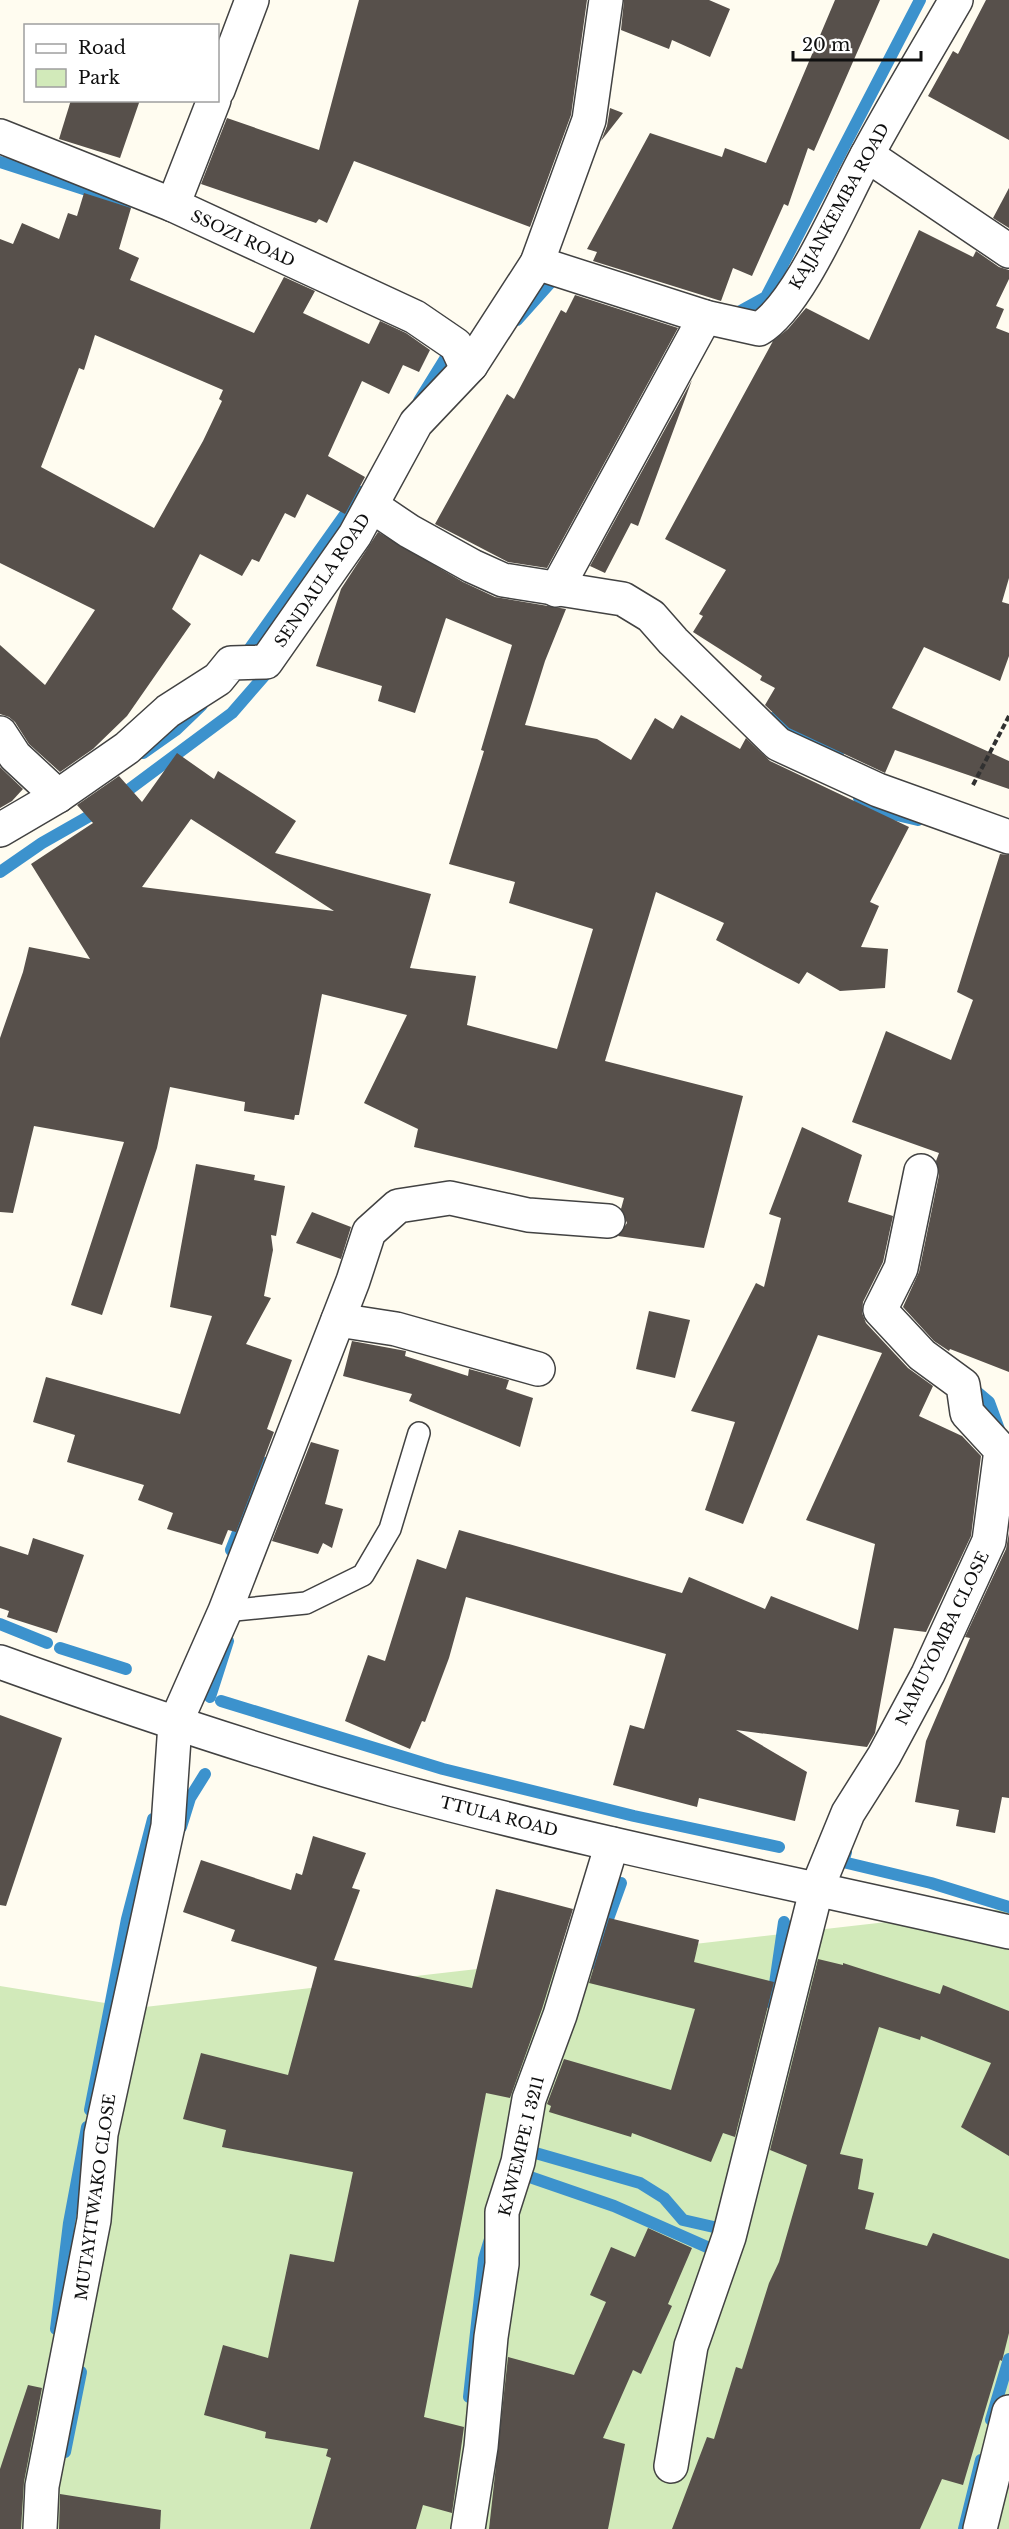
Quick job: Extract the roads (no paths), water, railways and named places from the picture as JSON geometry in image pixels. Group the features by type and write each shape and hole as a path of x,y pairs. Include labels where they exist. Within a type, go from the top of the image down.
{"street":[{"path":"219,87 252,0"},
{"name":"SENDAULA ROAD","path":"0,830 58,796 127,748 168,711 218,679 231,663 266,662 355,535 416,423 471,365 537,263 589,120 606,0"},
{"name":"KAJJANKEMBA ROAD","path":"537,263 705,317 759,329 771,322 810,266 867,155 956,0"},
{"path":"173,205 213,102"},
{"name":"SSOZI ROAD","path":"0,136 173,205 415,317 456,345 463,360 471,365"},
{"path":"867,155 1009,251"},
{"path":"556,590 705,317"},
{"path":"372,506 409,531 472,566 503,580 623,599 651,616 673,641 778,744 878,790 1009,837"},
{"path":"0,734 15,756 58,796"},
{"name":"NAMUYOMBA CLOSE","path":"816,1891 848,1813 884,1756 928,1674 989,1541 1001,1450 968,1413 963,1385 922,1355 880,1310 901,1268 921,1171"},
{"name":"MUTAYITWAKO CLOSE","path":"40,2529 42,2486 94,2220 101,2134 168,1826 175,1724 225,1611 338,1320 369,1232 398,1206 450,1198 528,1215 608,1221"},
{"path":"338,1320 396,1329 538,1369"},
{"name":"TTULA ROAD","path":"0,1662 175,1724 395,1790 612,1844 1009,1932"},
{"name":"KAWEMPE I 3211","path":"468,2529 481,2447 491,2337 502,2264 502,2212 518,2162 530,2099 560,2015 612,1844"},
{"path":"671,2466 691,2346 729,2237 816,1891"},
{"path":"980,2529 1009,2412"}],"lane":[{"path":"225,1611 306,1603 363,1575 390,1529 419,1433"}],"waterway":[{"path":"731,312 737,313 766,297 920,0"},
{"path":"0,162 127,203"},
{"path":"517,320 559,273"},
{"path":"419,401 450,351 450,346"},
{"path":"243,658 361,492"},
{"path":"119,797 232,713 272,667"},
{"path":"143,753 177,729 202,705"},
{"path":"773,718 780,725 838,755"},
{"path":"859,798 884,812 918,820"},
{"path":"0,872 42,843 100,810"},
{"path":"970,1386 989,1402 1000,1432"},
{"path":"231,1550 265,1463"},
{"path":"0,1624 47,1643"},
{"path":"210,1697 228,1641"},
{"path":"60,1648 126,1669"},
{"path":"221,1701 443,1769 634,1816 779,1847"},
{"path":"181,1827 190,1798 205,1774"},
{"path":"90,2110 127,1919 153,1819"},
{"path":"846,1852 843,1862 931,1883 1009,1907"},
{"path":"592,1963 621,1883"},
{"path":"772,2004 784,1922"},
{"path":"56,2329 69,2223 87,2127"},
{"path":"532,2152 640,2183 664,2198 683,2220 721,2228 723,2219"},
{"path":"527,2176 614,2206 707,2247 725,2248"},
{"path":"469,2397 484,2259 490,2239"},
{"path":"991,2420 1009,2359"},
{"path":"65,2452 81,2372"},
{"path":"964,2529 981,2460"}]}
